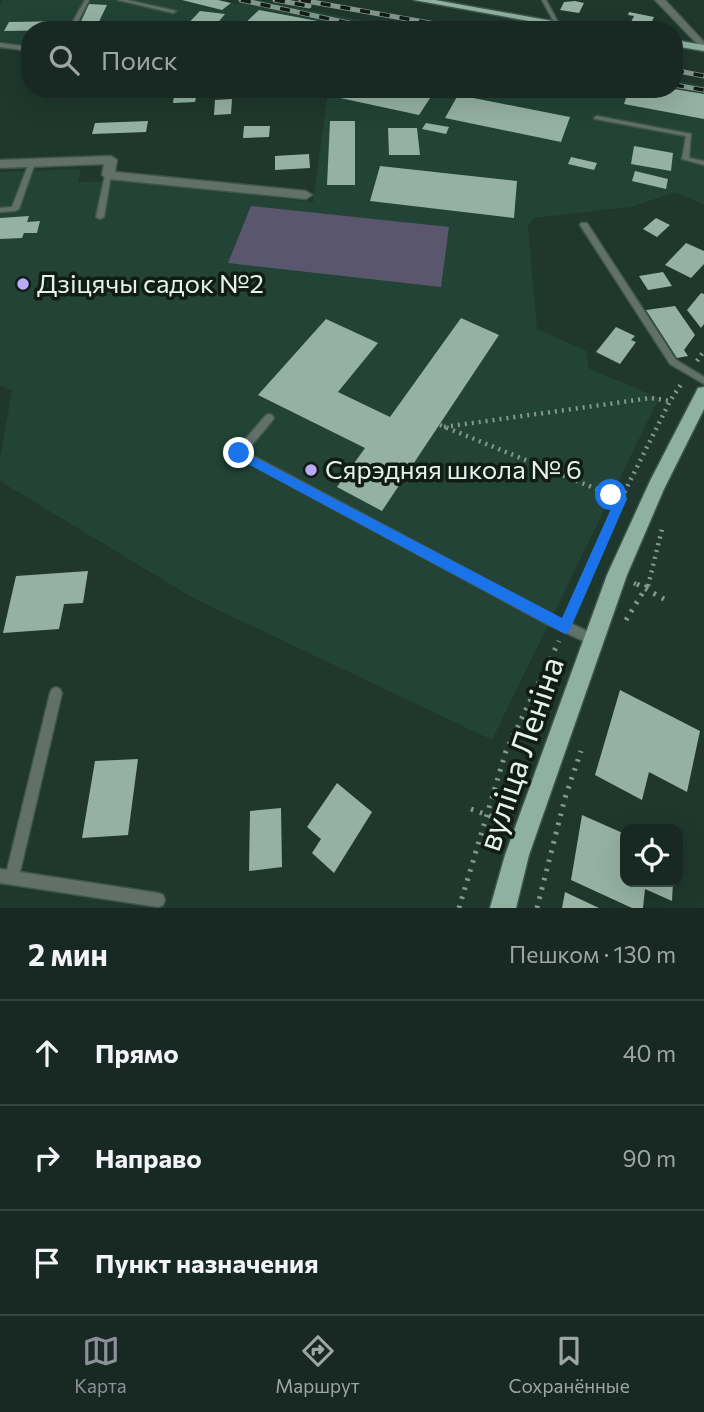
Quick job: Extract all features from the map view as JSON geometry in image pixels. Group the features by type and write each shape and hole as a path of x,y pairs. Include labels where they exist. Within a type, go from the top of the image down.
{"main road":[{"path":"422,0 545,21"},
{"path":"683,44 704,48"},
{"name":"вуліца Леніна","path":"503,908 526,829 617,575 656,487 704,393"}],"street":[{"path":"660,0 679,21"},
{"path":"683,25 704,48"},
{"path":"0,164 111,160 108,175 306,195"}],"lane":[{"path":"76,21 87,0"},
{"path":"120,0 173,10"},
{"path":"544,0 556,21"},
{"path":"0,46 21,48"},
{"path":"597,118 689,135 685,159 704,163"},
{"path":"0,210 15,209 32,163"},
{"path":"100,217 108,175"},
{"path":"584,225 673,362 704,382"},
{"path":"269,418 239,453 594,640"},
{"path":"56,693 6,877 158,900"}],"path":[{"path":"459,908 506,751 565,627 621,499 670,401 704,351"},
{"path":"621,499 442,426 651,398 670,401"},
{"path":"624,622 647,590 664,519"},
{"path":"617,575 664,599"},
{"path":"537,908 565,798 582,748"},
{"path":"471,809 526,829"}],"shaded area":[{"path":"3,0 218,0 237,4 242,0 257,0 366,21 21,21 21,44 0,41 0,5"},
{"name":"Сярэдняя школа № 6","path":"683,82 704,86 704,205 675,192 631,207 534,218 528,225 537,329 587,351 588,368 659,398 492,740 193,598 0,481 0,459 12,390 0,386 0,172 81,169 78,182 124,181 313,202 327,99 324,98 683,98"},
{"path":"251,206 449,227 441,287 228,263"}],"building":[{"path":"182,0 218,0 231,3 222,10"},
{"path":"564,2 584,3 579,13 560,10"},
{"path":"89,4 107,5 99,21 81,21"},
{"path":"259,10 318,21 247,21"},
{"path":"200,11 225,14 219,21 191,21"},
{"path":"629,12 654,17 652,21 632,21 634,16 628,15"},
{"path":"9,22 21,22 21,31 4,31"},
{"path":"683,90 704,94 704,119 624,104 626,98 683,98"},
{"path":"174,98 196,98 195,102 173,103"},
{"path":"340,98 430,98 419,115"},
{"path":"456,98 473,98 570,117 561,142 445,118"},
{"path":"232,99 231,114 214,115 215,100"},
{"path":"148,121 146,132 92,134 95,123"},
{"path":"330,121 355,121 355,185 327,185"},
{"path":"426,123 449,127 446,134 422,129"},
{"path":"244,126 270,126 269,137 243,138"},
{"path":"388,128 417,128 420,155 389,155"},
{"path":"634,146 673,153 671,171 631,164"},
{"path":"309,154 310,168 275,170 275,156"},
{"path":"571,157 597,163 594,170 568,164"},
{"path":"380,166 517,181 514,218 370,201"},
{"path":"635,171 668,179 666,189 632,181"},
{"path":"29,216 27,222 40,221 37,233 24,233 22,238 0,239 0,218"},
{"path":"656,218 670,225 657,237 643,229"},
{"path":"686,243 704,251 704,264 691,278 665,265"},
{"path":"663,272 672,286 648,290 639,276"},
{"path":"701,293 704,294 704,324 701,328 687,310"},
{"path":"675,306 695,335 684,350 688,356 677,358 646,310"},
{"path":"461,318 499,335 382,511 337,487 365,448 258,395 326,319 378,343 338,392 390,417"},
{"path":"616,327 635,336 631,340 636,342 620,364 596,352"},
{"path":"88,571 83,603 64,604 59,629 3,633 16,576"},
{"path":"620,690 700,731 687,792 649,772 642,800 595,775"},
{"path":"138,759 128,835 82,838 95,761"},
{"path":"337,783 372,812 334,873 312,853 321,839 307,827"},
{"path":"281,808 282,867 249,871 250,811"},
{"path":"582,815 620,832 620,887 673,887 672,901 645,889 643,908 632,908 571,880"},
{"path":"565,892 599,908 562,908"}],"railway":[{"path":"241,0 339,21"},
{"path":"275,0 309,6"},
{"path":"301,0 419,21"},
{"path":"683,72 704,76"},
{"path":"683,86 704,90"}],"place":[{"name":"Дзіцячы садок №2","path":"23,284"},
{"name":"Сярэдняя школа № 6","path":"311,470"}],"route":[{"path":"239,453 565,627 621,499 611,495"}]}
